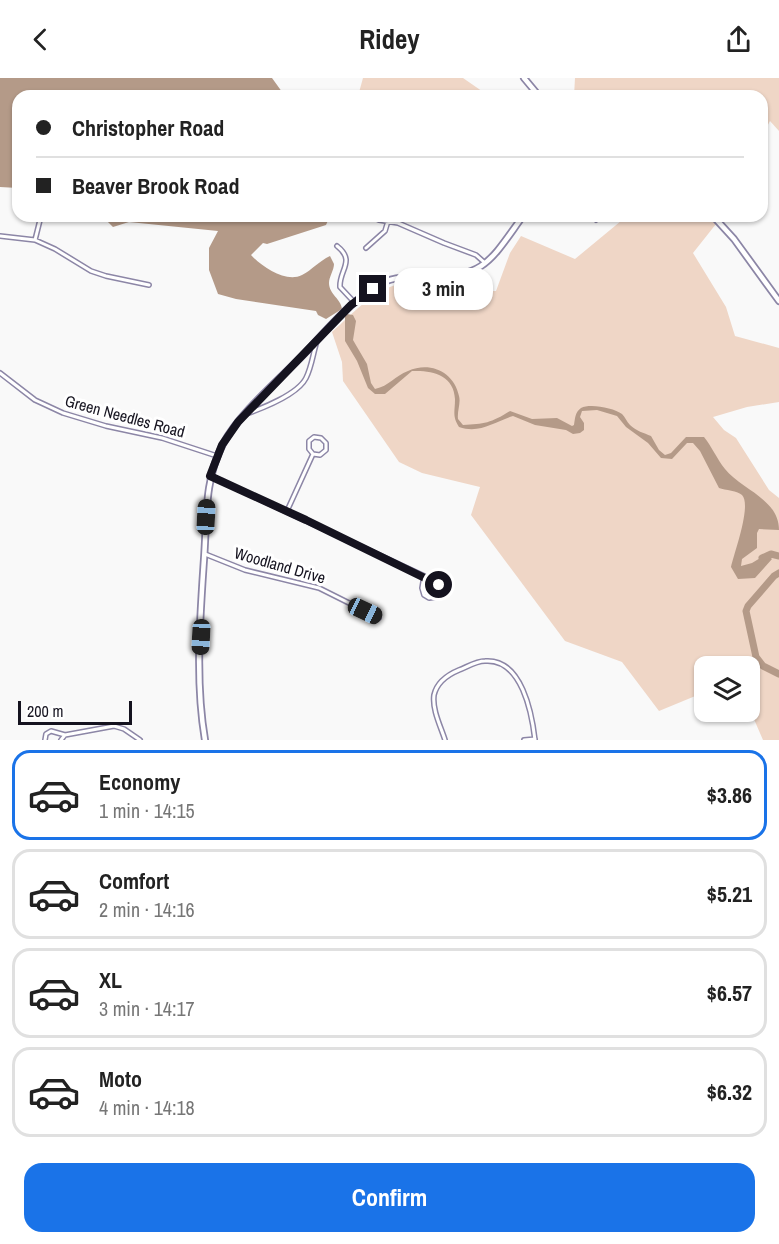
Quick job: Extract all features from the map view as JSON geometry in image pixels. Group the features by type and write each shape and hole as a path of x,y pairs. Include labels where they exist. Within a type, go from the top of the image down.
{"street":[{"path":"524,78 533,90"},
{"path":"35,240 40,222"},
{"path":"366,248 385,231 388,222"},
{"path":"393,222 476,255 485,263"},
{"path":"200,740 205,740 200,668 210,476 230,432 353,304 388,281 408,277 463,275 473,271 485,263 499,248 518,222"},
{"path":"718,222 734,239 779,301"},
{"path":"0,236 35,240 55,249 91,271 148,285"},
{"path":"337,246 344,252 346,262 339,282 340,287 353,304"},
{"path":"246,414 276,401 303,382 318,339"},
{"name":"Green Needles Road","path":"0,373 35,400 63,413 106,426 162,438 218,456"},
{"path":"313,438 321,438 326,443 326,450 320,455 313,454 308,443 313,438"},
{"path":"286,511 313,454"},
{"path":"210,476 424,576 439,585 440,592 436,597 429,598 424,595 422,590 424,576"},
{"name":"Woodland Drive","path":"205,554 245,570 319,588 380,618"},
{"path":"445,740 435,708 436,690 447,676 486,661 503,665 520,685 530,708 535,740 524,740"},
{"path":"45,740 49,731 65,735 110,726 121,728 140,740"},
{"path":"127,740 131,734"},
{"path":"61,740 65,735"}],"shaded area":[{"path":"0,78 272,78 281,90 12,90 12,188 0,187"},
{"path":"363,78 463,78 480,90 360,90"},
{"path":"575,78 779,78 779,131 770,121 768,125 768,90 574,90"},
{"path":"108,222 129,222 113,227"},
{"path":"129,222 327,222 326,225 267,244 263,243 251,255 268,269 289,277 302,275 330,256 334,264 329,281 330,287 342,309 326,319 318,315 316,311 236,299 218,294 209,270 209,248 218,231"},
{"path":"620,222 714,222 716,224 693,253 726,307 735,336 779,348 779,402 747,407 713,417 724,430 736,438 769,490 779,498 779,740 763,740 755,722 760,722 760,656 694,656 694,697 659,711 622,662 565,641 471,515 480,487 422,473 399,462 343,381 342,362 332,332 365,302 383,290 404,283 455,283 465,291 496,291 510,253 521,236 575,259"},
{"path":"353,315 356,321 353,340 367,364 371,383 375,389 416,368 425,367 440,371 452,381 456,388 459,399 458,419 463,425 487,422 510,411 532,419 557,418 572,426 581,408 596,406 622,414 632,427 651,436 659,450 665,455 671,453 686,437 704,437 725,469 766,503 773,510 777,519 779,530 759,529 757,548 742,559 741,566 752,563 767,554 772,559 755,578 738,579 731,567 744,518 745,500 740,494 719,488 700,451 693,443 687,443 672,459 661,458 648,443 626,427 617,416 597,410 582,411 580,417 584,423 584,430 573,434 566,430 535,425 513,416 480,428 459,427 455,417 455,399 451,384 434,373 412,371 385,394 375,394 368,388 357,361 345,341 345,316"}],"waterway":[{"path":"762,558 771,554 779,556"},
{"path":"779,573 774,576 746,611 756,657 763,666 779,674"}],"route":[{"path":"373,289 351,305 238,422 222,445 210,476 435,581 439,585"}]}
